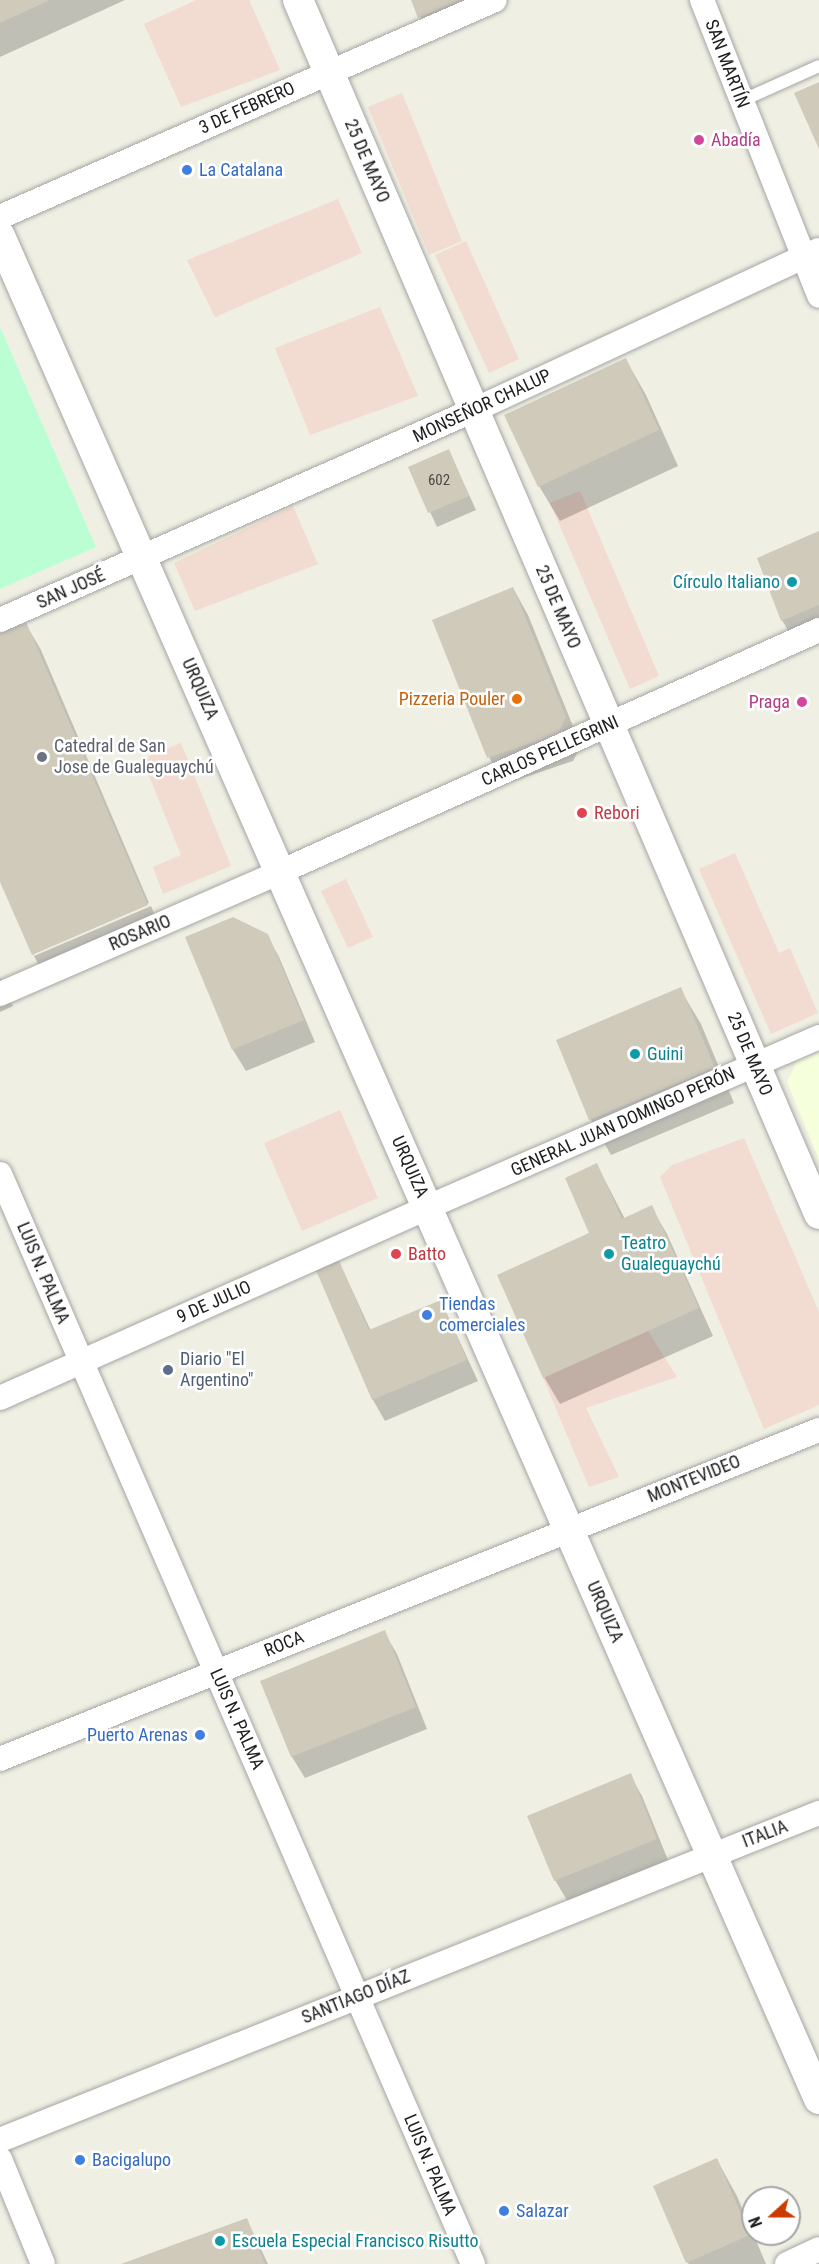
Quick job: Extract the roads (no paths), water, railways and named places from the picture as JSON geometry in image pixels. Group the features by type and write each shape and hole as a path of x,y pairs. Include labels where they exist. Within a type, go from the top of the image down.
{"street":[{"name":"25 DE MAYO","path":"298,0 819,1214"},
{"name":"3 DE FEBRERO","path":"0,217 495,0"},
{"name":"SAN MARTÍN","path":"702,0 741,101 811,254 819,296"},
{"name":"URQUIZA","path":"0,236 819,2099"},
{"name":"MONSEÑOR CHALUP","path":"142,558 474,410 811,254"},
{"name":"SAN JOSÉ","path":"0,620 142,558"},
{"name":"CARLOS PELLEGRINI","path":"280,872 819,630"},
{"name":"ROSARIO","path":"0,994 280,872"},
{"name":"GENERAL JUAN DOMINGO PERÓN","path":"428,1207 819,1037"},
{"name":"LUIS N. PALMA","path":"0,1174 473,2264"},
{"name":"9 DE JULIO","path":"0,1398 428,1207"},
{"name":"MONTEVIDEO","path":"569,1529 819,1430"},
{"name":"ROCA","path":"0,1759 569,1529"},
{"name":"ITALIA","path":"712,1855 819,1813"},
{"name":"SANTIAGO DÍAZ","path":"0,2140 712,1855"},
{"path":"0,2159 43,2264"},
{"path":"787,2264 819,2250"}],"lane":[{"path":"741,101 819,66"}],"place":[{"name":"Abadía","path":"699,140"},
{"name":"La Catalana","path":"187,170"},
{"name":"Círculo Italiano","path":"792,582"},
{"name":"Pizzeria Pouler","path":"517,699"},
{"name":"Praga","path":"802,702"},
{"name":"Catedral de San Jose de Gualeguaychú","path":"42,757"},
{"name":"Rebori","path":"582,813"},
{"name":"Guini","path":"635,1054"},
{"name":"Batto","path":"396,1254"},
{"name":"Teatro Gualeguaychú","path":"609,1254"},
{"name":"Tiendas comerciales","path":"427,1315"},
{"name":"Diario \"El Argentino\"","path":"168,1370"},
{"name":"Puerto Arenas","path":"200,1735"},
{"name":"Bacigalupo","path":"80,2160"},
{"name":"Salazar","path":"504,2211"},
{"name":"Escuela Especial Francisco Risutto","path":"220,2241"}]}
